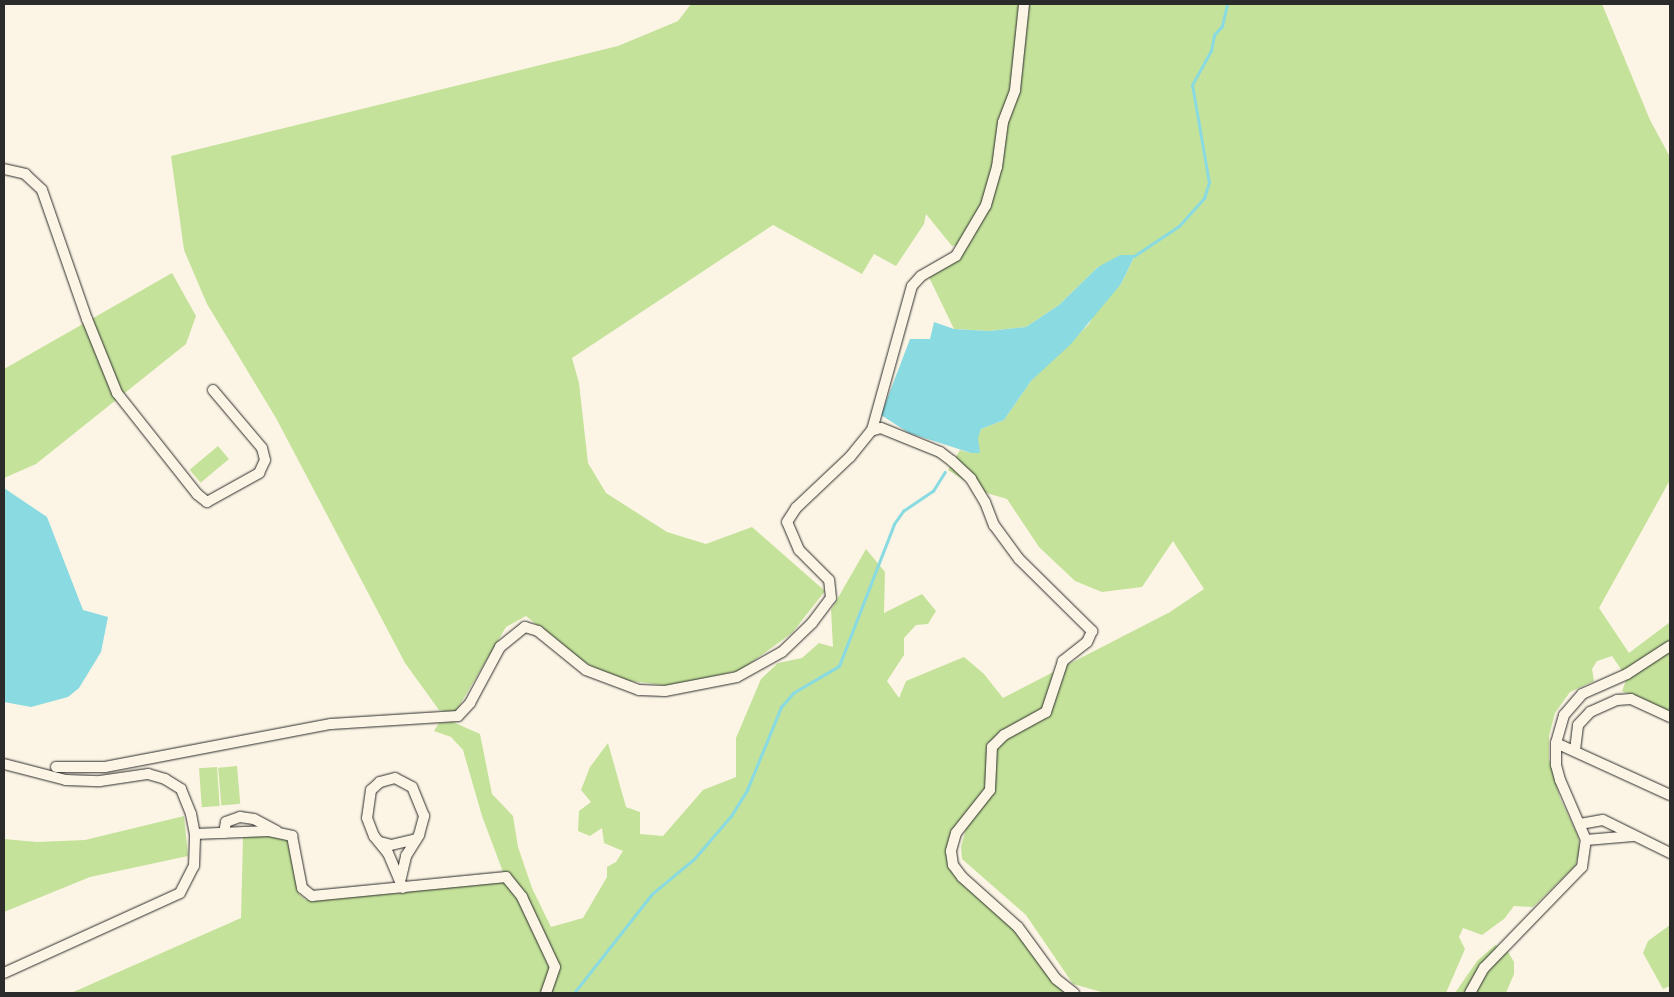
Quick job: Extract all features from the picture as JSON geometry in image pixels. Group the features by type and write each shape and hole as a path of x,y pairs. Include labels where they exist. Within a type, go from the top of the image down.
{"street":[{"path":"56,767 105,767 331,724 458,716 470,703 503,644 527,627 538,631 586,670 639,690 665,691 743,675 782,652 812,623 831,598 829,580 799,550 787,522 796,508 850,457 872,430 912,286 921,276 956,256 986,205 997,167 1003,122 1015,90 1024,4"},
{"path":"4,169 30,176 42,190 87,319 117,393 197,494 208,502 259,473 265,460 262,448 213,390"},
{"path":"872,430 891,430 952,461 975,486 994,525 1019,559 1092,631 1087,642 1063,661 1046,712 1004,735 992,747 990,790 956,833 951,851 953,865 962,877 1018,927 1056,979 1074,993"},
{"path":"1470,993 1484,968 1582,867 1586,840 1560,780 1556,743 1559,725 1574,700 1651,660 1670,646"},
{"path":"1575,750 1578,725 1590,712 1617,700 1631,700 1670,717"},
{"path":"1556,743 1575,750 1670,795"},
{"path":"4,764 66,780 100,781 155,775 181,790 191,814 195,834 194,866 180,893 4,973"},
{"path":"395,778 412,787 422,806 423,821 416,839 406,856 402,883 367,818 368,797 375,786 395,778"},
{"path":"224,833 226,822 240,818 254,818 278,831 290,834 295,840 301,886 308,895 402,883 499,876 511,879 554,967 546,993"},
{"path":"1580,824 1604,820 1670,853"},
{"path":"195,834 278,831"},
{"path":"1586,840 1634,836"},
{"path":"379,842 391,846 416,839"}],"green space":[{"path":"691,4 1602,4 1650,120 1670,157 1670,480 1599,608 1629,653 1670,622 1670,712 1622,691 1627,678 1612,656 1597,661 1592,669 1594,681 1570,692 1555,713 1549,736 1549,759 1560,798 1578,836 1580,851 1575,866 1533,907 1514,906 1504,919 1482,935 1463,928 1459,937 1465,949 1446,993 1105,993 1073,984 1026,915 962,859 961,847 968,820 956,833 953,865 1000,909 1074,993 71,993 241,918 243,837 280,834 290,839 299,894 306,900 506,880 482,816 463,750 451,737 434,731 439,723 453,722 480,734 492,794 513,816 518,847 532,888 551,927 583,918 607,877 607,867 616,862 623,851 604,843 602,828 590,836 578,831 579,811 591,802 581,790 590,767 608,743 626,807 640,812 640,834 663,836 703,790 736,777 736,738 761,679 778,663 802,658 819,643 833,647 831,610 866,549 885,572 884,613 922,594 936,611 928,624 916,625 904,638 904,655 887,681 899,698 906,681 964,657 984,674 1003,698 1170,612 1204,589 1173,541 1142,587 1102,592 1075,581 1039,547 1007,499 983,492 948,470 960,450 971,453 981,429 1004,420 1031,381 1089,324 1097,309 1121,284 1135,255 1098,267 1059,305 1026,327 989,331 954,329 927,273 963,244 952,246 926,214 924,224 896,266 874,254 862,274 773,225 572,358 579,383 588,463 606,493 667,532 706,544 752,527 825,591 792,633 741,670 671,686 615,679 577,658 526,616 506,627 455,713 439,710 405,663 276,418 207,304 184,250 171,156 618,46 678,21"},
{"path":"172,273 196,316 186,344 36,464 4,478 4,369"},
{"path":"218,446 229,459 201,483 190,470"},
{"path":"237,766 240,804 221,806 218,768"},
{"path":"217,767 220,806 202,807 199,768"},
{"path":"184,816 188,856 90,877 4,912 4,839 37,842 85,840"},
{"path":"1670,925 1670,986 1663,989 1643,953 1648,941"},
{"path":"1495,945 1507,950 1514,962 1514,974 1506,993 1455,993 1477,961"}],"water":[{"path":"1120,255 1135,255 1121,284 1071,344 1031,381 1004,420 981,429 978,438 980,453 971,453 909,433 881,415 910,339 930,339 934,322 954,329 989,331 1026,327 1059,305 1098,267"},
{"path":"4,488 47,517 83,610 108,617 101,652 79,688 68,697 31,707 4,702"}],"waterway":[{"path":"1134,256 1179,226 1204,198 1209,183 1192,85 1211,51 1214,35 1222,26 1227,4"},
{"path":"574,993 652,894 694,859 731,816 747,790 781,707 793,693 839,666 894,524 903,511 933,491 945,472"}]}
